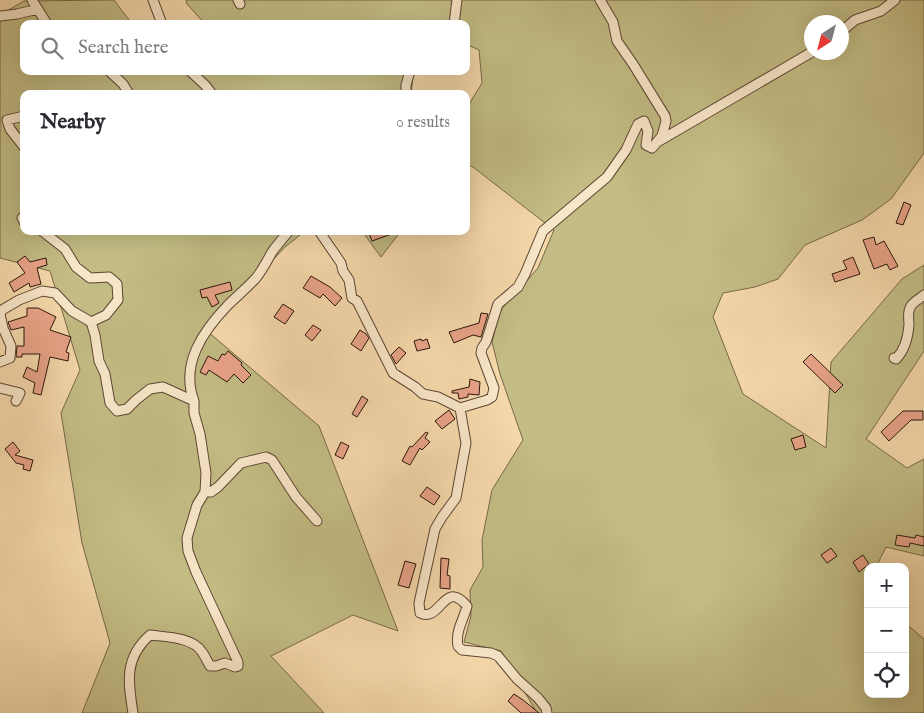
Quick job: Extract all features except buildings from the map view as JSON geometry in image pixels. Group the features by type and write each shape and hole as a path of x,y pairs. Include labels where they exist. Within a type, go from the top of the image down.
{"street":[{"path":"32,0 45,20"},
{"path":"153,0 160,20"},
{"path":"454,20 457,0"},
{"path":"321,235 341,263 343,271 349,280 352,298 357,301 393,373 416,387 423,394 438,397 460,408 492,397 494,388 481,353 482,348 486,342 498,304 522,280 543,231 607,177 626,150 638,124 644,121 648,130 646,145 652,148 662,136 665,126 665,116 617,41 613,22 600,0"},
{"path":"849,25 855,20 881,11 895,0"},
{"path":"0,16 38,9"},
{"path":"657,143 804,57"},
{"path":"114,75 124,84 127,90"},
{"path":"194,75 208,90"},
{"path":"406,90 409,75"},
{"path":"20,117 7,120 10,128 20,142"},
{"path":"47,235 65,249 76,267 90,278 109,277 116,284 118,300 106,315 91,322"},
{"path":"133,713 129,688 130,667 135,652 150,635 180,638 194,645 202,651 210,666 225,663 238,666 238,662 188,551 187,538 197,505 205,492 206,473 200,434 194,413 194,401 190,390 191,361 197,345 227,306 257,278 286,235"},
{"path":"0,362 10,358 11,352 11,346 3,328 0,314 2,310 19,300 42,291 48,291 55,293 72,311 91,322 99,362 105,374 110,403 117,411 128,409 150,389 163,387 194,401"},
{"path":"894,358 896,359 902,353 909,326 908,314 910,308 913,303 924,296"},
{"path":"0,388 20,393 16,401"},
{"path":"460,408 466,443 456,498 435,530 419,610 423,615 431,615 445,599 453,596 462,600 467,606 465,616 458,628 458,646 462,650 491,653 498,656 516,679 538,698 546,708 547,713"},
{"path":"205,492 211,492 218,487 241,463 266,457 272,460 296,497 317,521"}],"shaded area":[{"path":"114,0 129,20 20,20 20,75 414,75 411,90 20,90 20,235 300,235 285,247 207,331 319,426 398,631 353,615 271,656 324,713 82,713 110,643 82,543 61,413 80,370 50,271 0,258 0,15 24,1"},
{"path":"186,0 924,0 924,153 891,199 862,220 805,245 778,279 755,287 723,293 713,317 743,394 826,448 831,362 902,279 924,265 924,351 866,439 907,468 924,459 924,556 886,547 878,563 864,563 864,698 909,698 909,626 924,639 924,713 537,713 501,651 464,642 471,616 470,590 483,567 482,540 492,490 523,440 500,374 492,342 500,311 538,268 554,230 470,166 470,102 482,83 479,50 470,46 470,20 201,20 187,4"},
{"path":"365,235 398,235 381,257"}]}
